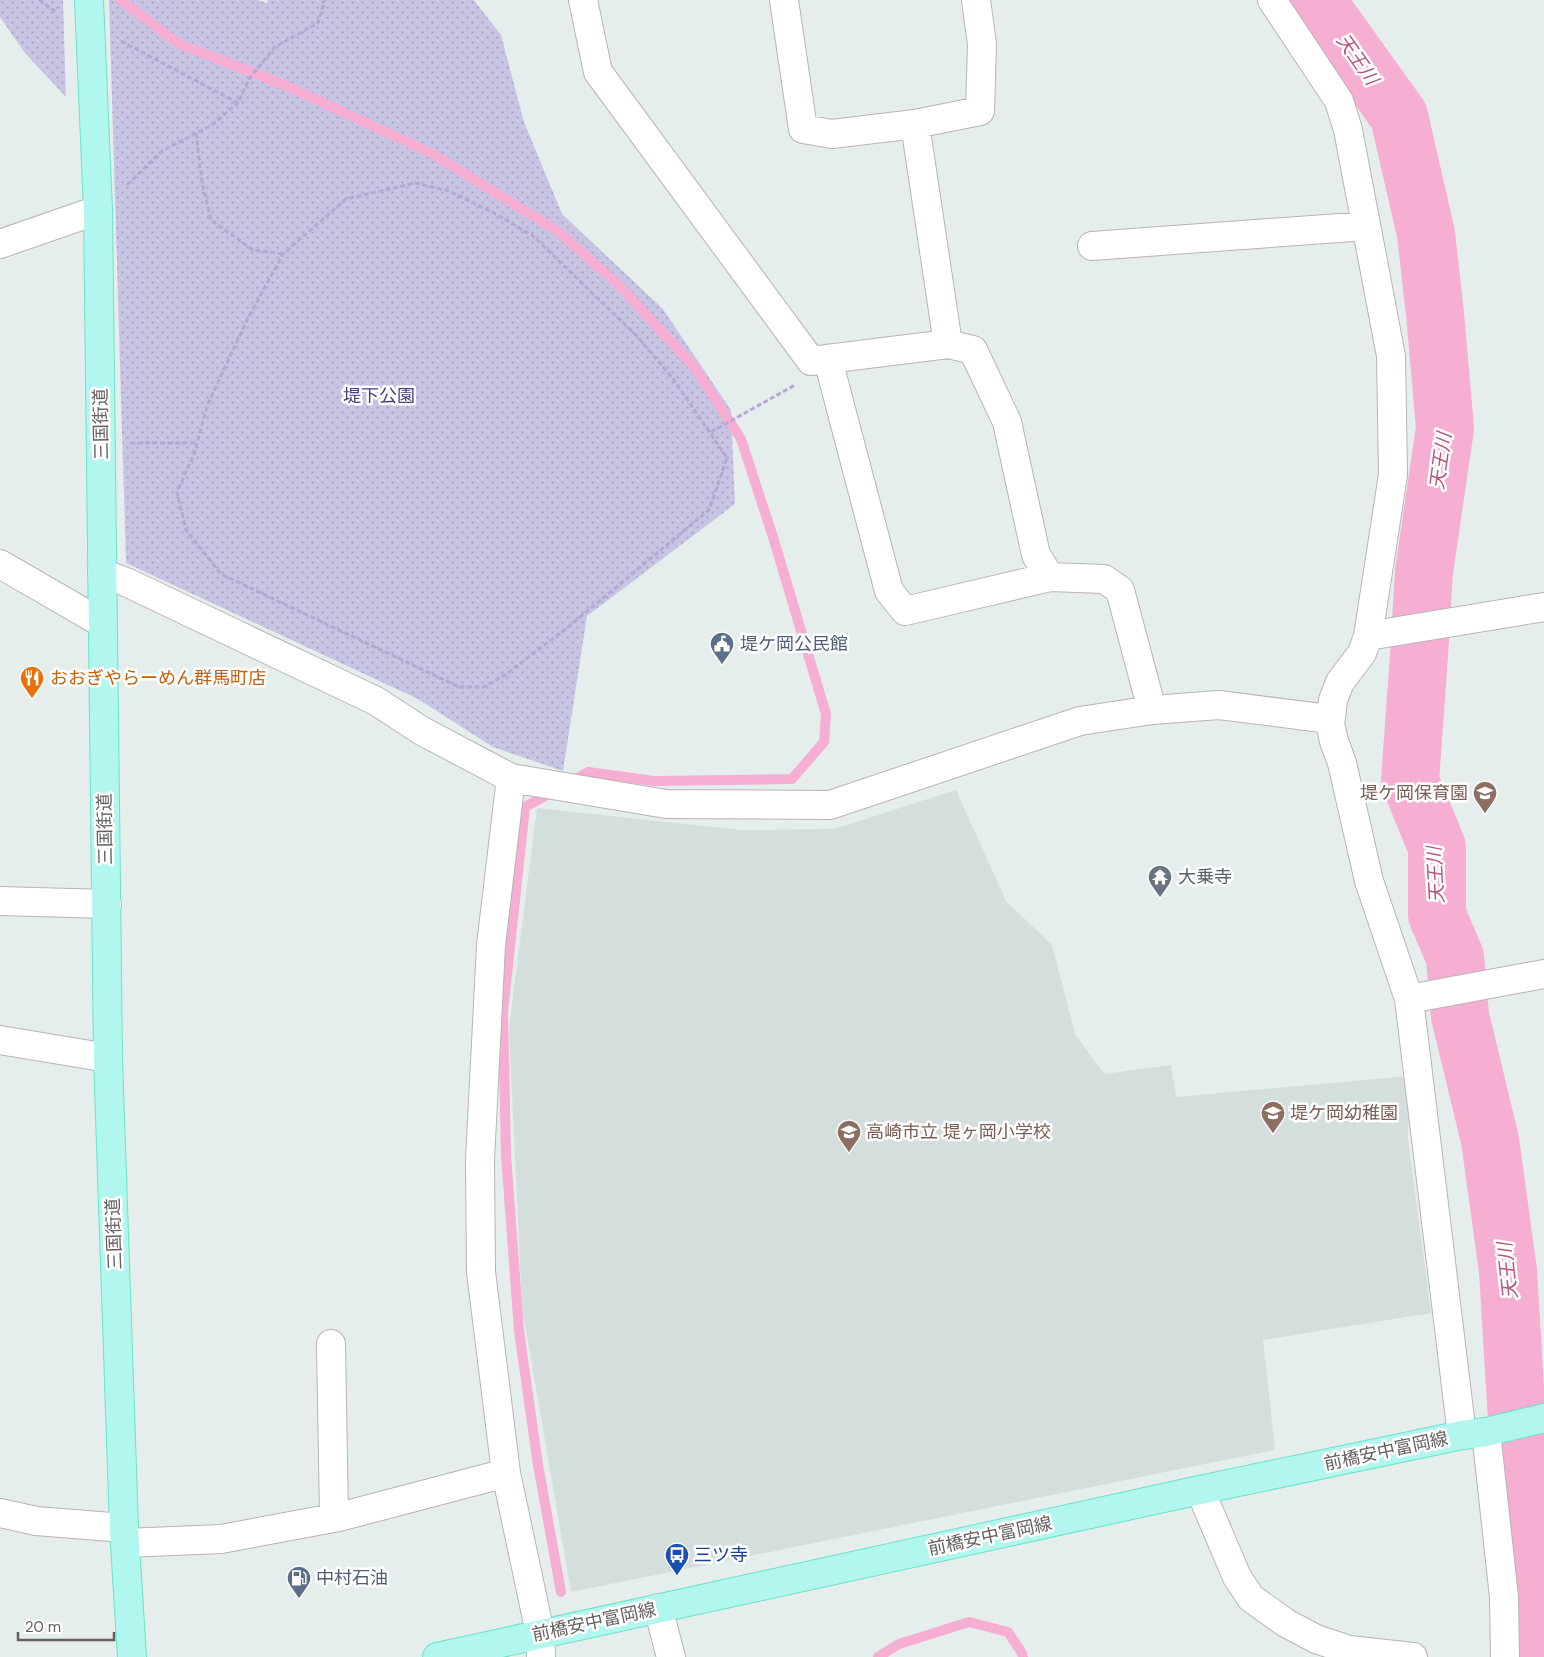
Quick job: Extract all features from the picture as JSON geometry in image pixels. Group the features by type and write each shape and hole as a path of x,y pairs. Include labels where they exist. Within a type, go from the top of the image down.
{"main road":[{"name":"三国街道","path":"89,0 98,210 108,1058 125,1535 132,1657"},
{"name":"前橋安中富岡線","path":"437,1657 540,1645 658,1608 1200,1490 1544,1418"}],"street":[{"path":"583,0 598,72 820,361 890,591 905,611 1050,577 1104,579 1120,590 1152,710"},
{"path":"784,0 803,129 832,134 915,124 980,112 982,44 976,0"},
{"path":"1272,0 1339,101 1348,130 1391,356 1393,475 1368,636 1362,653 1340,682 1333,700 1330,719 1369,882 1409,999 1474,1434 1504,1597 1505,1657"},
{"path":"915,124 948,344"},
{"path":"0,244 98,210"},
{"path":"1092,246 1366,226"},
{"path":"820,361 948,344 973,350 1007,422 1036,555 1050,577"},
{"path":"0,564 102,622"},
{"path":"102,573 126,582 376,701 422,732 511,778 666,804 830,805 1080,721 1152,710 1218,705 1330,719"},
{"path":"1368,636 1544,607"},
{"path":"511,778 491,944 480,1160 481,1272 506,1473 540,1645"},
{"path":"0,901 107,904"},
{"path":"1409,999 1544,974"},
{"path":"0,1040 108,1058"},
{"path":"331,1344 334,1518"},
{"path":"0,1513 36,1521 125,1535 222,1539 334,1518 506,1473"},
{"path":"1200,1490 1237,1577 1251,1598 1286,1623 1316,1639 1349,1650 1413,1657"},
{"path":"658,1608 671,1657"}],"path":[{"path":"38,0 55,11"},
{"path":"122,190 162,151 212,125 238,103 249,79 276,47 318,23 325,0"},
{"path":"118,39 238,103"},
{"path":"196,133 202,182 211,220 253,250 283,254"},
{"path":"414,183 450,191 533,236 636,335 674,380 711,432 727,458 709,510 568,627 505,675 484,687 458,687 221,574 186,530 178,492 194,454 207,406 247,320 283,254 346,198 414,183"},
{"path":"711,432 805,380 820,361"},
{"path":"122,443 197,443"}],"shaded area":[{"name":"高崎市立 堤ヶ岡小学校","path":"956,790 1006,901 1052,945 1075,1034 1104,1074 1171,1065 1176,1097 1409,1076 1408,1139 1431,1313 1263,1340 1275,1450 571,1592 522,1307 509,1028 537,808 741,830 834,829"}],"green space":[{"path":"0,0 63,0 66,97 25,53 0,17"},
{"name":"堤下公園","path":"109,0 258,0 267,3 268,0 474,0 501,35 524,122 562,214 663,309 731,410 735,504 587,616 563,771 493,747 418,699 126,563"}],"waterway":[{"path":"121,0 179,44 287,86 433,154 556,230 619,285 695,368 741,439 773,537 826,714 824,742 792,779 654,781 588,772 571,782"},
{"name":"天王川","path":"1316,0 1399,116 1426,234 1445,428 1424,572 1410,781 1437,847 1437,915 1455,957 1460,1016 1490,1140 1508,1271 1519,1454 1535,1614 1535,1657"},
{"path":"554,791 525,807 503,1012 506,1155 519,1331 538,1465 561,1592"},
{"path":"878,1657 899,1644 969,1622 1008,1632 1023,1657"}],"place":[{"name":"堤ケ岡公民館","path":"722,665"},
{"name":"おおぎやらーめん群馬町店","path":"32,699"},
{"name":"堤ケ岡保育園","path":"1485,814"},
{"name":"大乗寺","path":"1160,898"},
{"name":"堤ケ岡幼稚園","path":"1273,1134"},
{"name":"高崎市立 堤ヶ岡小学校","path":"849,1153"},
{"name":"三ツ寺","path":"677,1576"},
{"name":"中村石油","path":"299,1599"}]}
